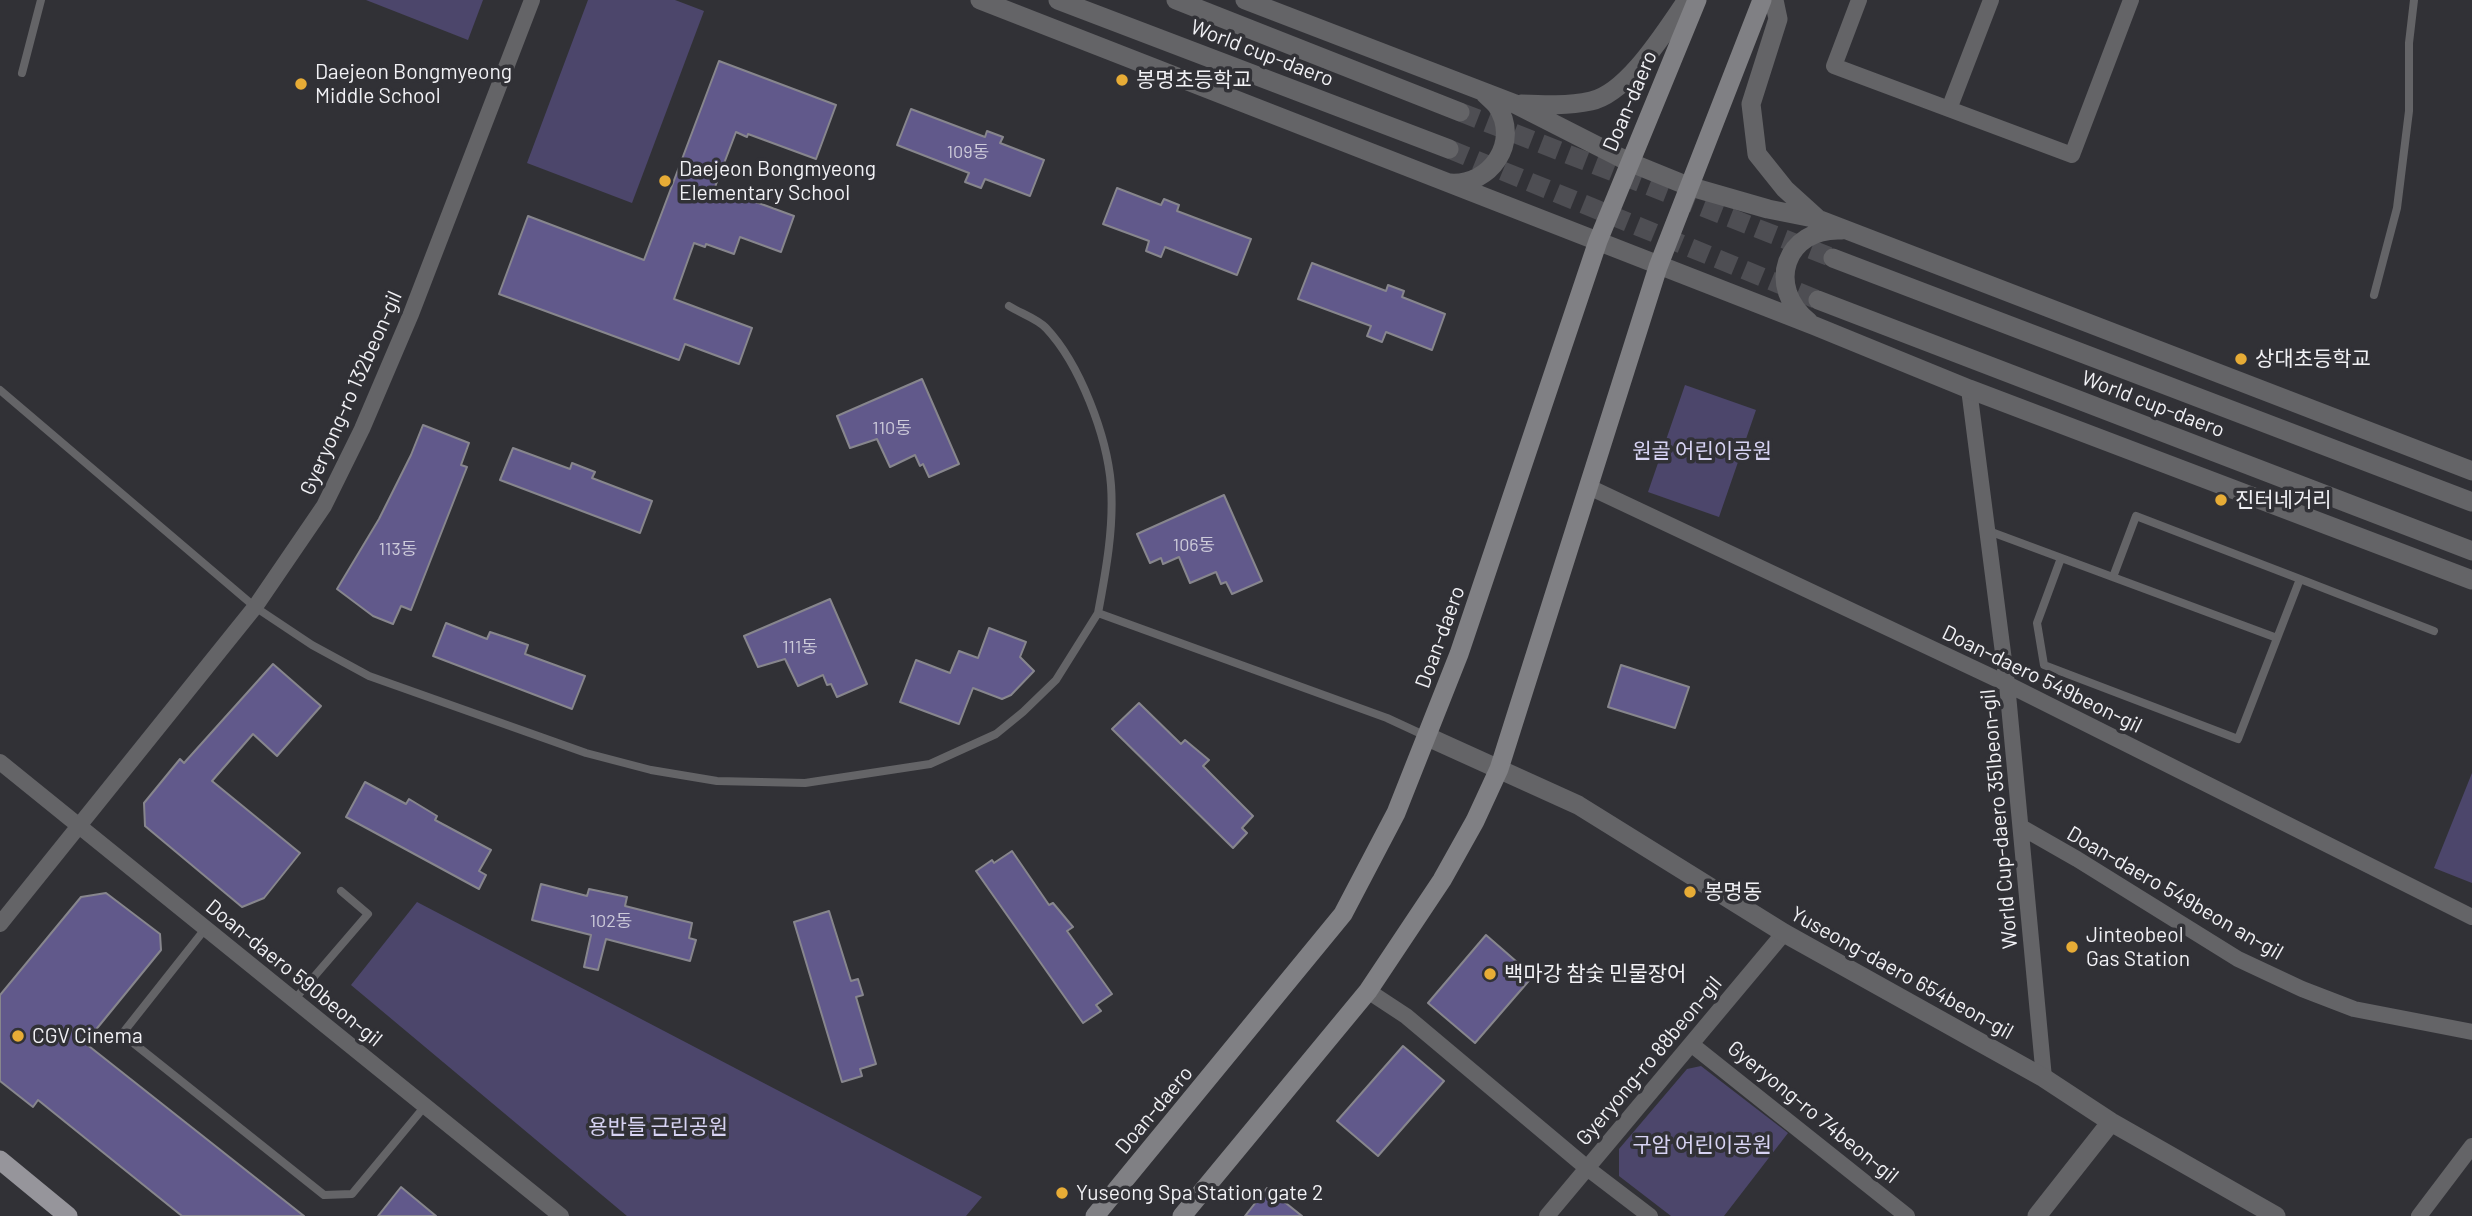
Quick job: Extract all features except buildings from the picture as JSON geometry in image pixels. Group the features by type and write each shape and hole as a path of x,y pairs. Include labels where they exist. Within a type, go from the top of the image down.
{"main road":[{"name":"Doan-daero","path":"1095,1216 1343,914 1396,813 1459,654 1598,241 1696,0"},
{"path":"1186,1214 1368,990 1442,880 1475,821 1499,769 1658,267 1762,0"},
{"path":"0,1160 68,1216"}],"street":[{"name":"Gyeryong-ro 132beon-gil","path":"0,924 255,607 324,506 362,429 411,314 532,0"},
{"path":"980,0 1438,181 1598,241 1658,267 1815,326 1969,389 2472,580"},
{"name":"World cup-daero","path":"1058,0 1449,149"},
{"path":"1176,0 1460,112"},
{"path":"1245,0 1514,103 1629,162 1688,186 1768,209 1818,219 2472,471"},
{"path":"1514,103 1549,105 1594,100 1630,78 1687,0"},
{"path":"1774,0 1777,19 1751,104 1757,154 1785,189 1818,219"},
{"path":"1859,0 1834,66 2072,156 2131,0"},
{"path":"1949,109 1991,0"},
{"path":"1438,181 1453,184 1482,177 1501,155 1506,138 1504,121 1497,106 1485,94 1469,86"},
{"path":"1815,326 1789,299 1784,279 1788,260 1799,243 1811,235 1825,230 1850,231"},
{"name":"World cup-daero","path":"1833,258 2472,502"},
{"name":"World cup-daero","path":"1818,300 2472,551"},
{"name":"World Cup-daero 351beon-gil","path":"1969,389 2007,684 2044,1078"},
{"name":"Doan-daero 549beon-gil","path":"1589,487 2007,684 2472,917"},
{"name":"Yuseong-daero 654beon-gil","path":"1428,737 1578,806 1784,933 2044,1078 2111,1122 2276,1216"},
{"name":"Doan-daero 590beon-gil","path":"0,762 561,1216"},
{"name":"Doan-daero 549beon an-gil","path":"2021,827 2238,959 2302,989 2354,1009 2472,1032"},
{"name":"Gyeryong-ro 88beon-gil","path":"1547,1216 1784,933"},
{"path":"1368,990 1406,1016 1587,1168 1650,1216"},
{"name":"Gyeryong-ro 74beon-gil","path":"1691,1044 1906,1216"},
{"path":"2038,1216 2111,1122"},
{"path":"2420,1216 2472,1146"}],"lane":[{"path":"22,74 41,0"},
{"path":"2374,295 2397,208 2409,111 2409,43 2414,0"},
{"path":"0,390 255,607 312,645 369,676 586,753 651,770 717,781 805,783 930,764 996,734 1056,680 1098,613 1108,558 1111,485 1102,439 1081,378 1045,326 1009,306"},
{"path":"2113,578 2136,516 2434,631"},
{"path":"1986,530 2277,638"},
{"path":"2062,558 2037,623 2044,665 2238,739 2300,579"},
{"path":"1098,613 1387,718 1428,737"},
{"path":"294,1000 368,914 341,891"},
{"path":"205,929 122,1034 324,1195 352,1194 425,1106"}],"green space":[{"path":"366,0 483,0 468,40"},
{"path":"588,0 675,0 704,11 632,203 527,163"},
{"name":"원골 어린이공원","path":"1685,385 1756,410 1719,517 1648,492"},
{"path":"2472,773 2472,883 2434,868"},
{"name":"용반들 근린공원","path":"417,902 982,1197 966,1216 627,1216 351,985"},
{"name":"구암 어린이공원","path":"1701,1066 1788,1133 1724,1216 1671,1216 1619,1176 1619,1149 1687,1069"}],"tunnel":[{"path":"1460,112 1833,258"},
{"path":"1449,149 1818,300"}],"place":[{"name":"봉명초등학교","path":"1122,80"},
{"name":"Daejeon Bongmyeong Middle School","path":"301,84"},
{"name":"Daejeon Bongmyeong Elementary School","path":"665,181"},
{"name":"상대초등학교","path":"2241,359"},
{"name":"진터네거리","path":"2221,500"},
{"name":"봉명동","path":"1690,892"},
{"name":"Jinteobeol Gas Station","path":"2072,947"},
{"name":"백마강 참숯 민물장어","path":"1490,974"},
{"name":"CGV Cinema","path":"18,1036"},
{"name":"Yuseong Spa Station gate 2","path":"1062,1193"}]}
